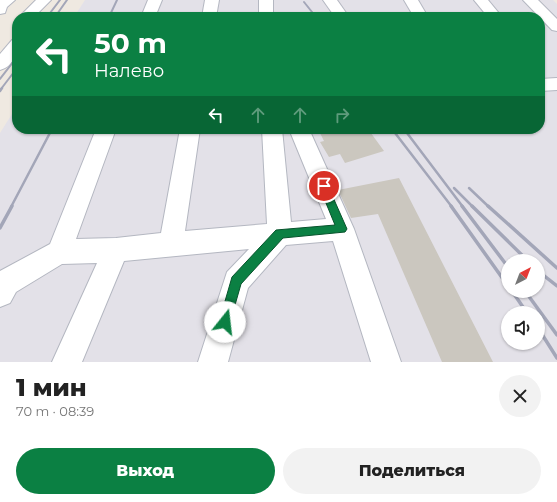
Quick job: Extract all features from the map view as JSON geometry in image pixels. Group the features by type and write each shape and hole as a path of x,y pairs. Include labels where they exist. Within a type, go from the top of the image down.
{"street":[{"path":"0,10 1,5 8,0"},
{"path":"31,12 44,0"},
{"path":"42,12 50,0"},
{"path":"150,12 155,0"},
{"path":"210,12 212,0"},
{"path":"266,0 266,12"},
{"path":"330,0 338,12"},
{"path":"411,0 418,12"},
{"path":"481,0 491,12"},
{"path":"530,0 542,12"},
{"path":"545,15 557,27"},
{"path":"0,43 12,38"},
{"path":"0,65 12,43"},
{"path":"59,252 104,134"},
{"path":"171,244 189,134"},
{"path":"213,362 236,281 280,234 272,134"},
{"path":"302,134 342,229 386,362"},
{"path":"0,292 6,282 59,252 116,250 342,229"},
{"path":"67,362 116,250"}],"shaded area":[{"path":"85,0 553,0 557,4 557,362 0,362 0,133 12,114 12,134 545,134 545,12 77,12"}],"building":[{"path":"320,134 372,134 384,151 345,163 340,154 329,157 320,142 324,141"},
{"path":"399,178 493,362 442,362 378,214 351,218 338,190"}],"railway":[{"path":"51,12 60,0"},
{"path":"59,12 67,0"},
{"path":"111,12 117,0"},
{"path":"304,2 312,12"},
{"path":"0,79 12,63"},
{"path":"1,89 12,75"},
{"path":"11,207 49,134"},
{"path":"396,134 452,207"},
{"path":"408,134 463,207"},
{"path":"454,188 472,206"},
{"path":"469,188 489,207"},
{"path":"0,228 12,206"},
{"path":"451,206 501,276"},
{"path":"462,206 501,258"},
{"path":"472,206 521,254"},
{"path":"488,206 557,268"},
{"path":"545,277 557,286"},
{"path":"517,298 522,306"},
{"path":"530,298 557,335"},
{"path":"545,339 557,358"}],"route":[{"path":"225,322 236,281 280,234 342,229 324,186"}]}
